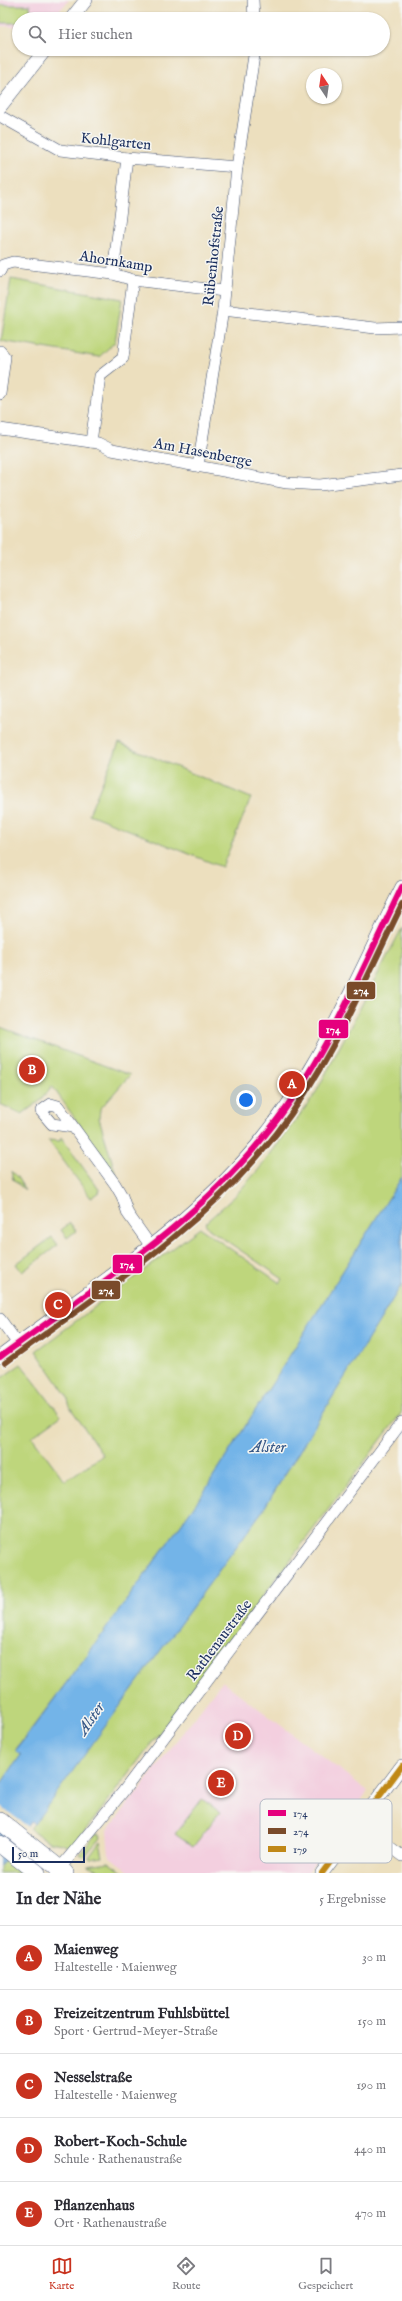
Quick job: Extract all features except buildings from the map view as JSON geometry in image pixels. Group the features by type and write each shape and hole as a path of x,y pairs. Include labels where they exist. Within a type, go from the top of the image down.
{"main road":[{"path":"0,1821 31,1845 60,1871"},
{"path":"0,1844 37,1873"}],"street":[{"path":"77,12 86,0"},
{"path":"253,0 254,12"},
{"path":"0,107 40,56"},
{"name":"Rübenhofstraße","path":"198,466 223,310 238,167 254,56"},
{"name":"Kohlgarten","path":"0,116 60,150 127,158 238,167"},
{"path":"113,274 127,158"},
{"name":"Ahornkamp","path":"2,268 13,262 113,274 133,280 224,291"},
{"path":"91,442 100,376 123,358 133,280"},
{"path":"223,310 375,328 402,327"},
{"path":"0,351 5,357 0,394"},
{"name":"Am Hasenberge","path":"0,429 91,442 112,450 287,483 312,484 402,475"},
{"path":"0,1357 150,1245 216,1190 246,1158 298,1088 329,1034 402,887"},
{"path":"72,1127 115,1184 122,1196 128,1214 150,1245"},
{"path":"0,1319 18,1344"},
{"name":"Rathenaustraße","path":"60,1871 402,1422"},
{"path":"377,1799 402,1766"},
{"path":"392,1849 402,1856"},
{"path":"322,1873 329,1863"}],"shaded area":[{"path":"0,0 69,0 58,12 12,12 12,27 0,26"},
{"path":"222,1681 368,1791 362,1799 260,1799 260,1863 314,1863 307,1873 131,1873 109,1856 107,1832"}],"green space":[{"path":"0,5 30,5 30,12 12,12 12,23 0,23"},
{"path":"11,279 122,299 115,342 99,357 1,341"},
{"path":"119,743 251,798 222,867 89,814"},
{"path":"402,928 402,1177 204,1492 88,1654 16,1749 21,1755 0,1785 0,1379 21,1364 61,1416 32,1437 65,1481 103,1455 70,1407 67,1396 36,1351 200,1228 280,1283 283,1279 209,1229 205,1223 234,1197 259,1169 314,1096"},
{"path":"0,1027 130,1075 100,1109 99,1118 117,1178 52,1086 40,1101 22,1114 0,1104"},
{"path":"61,1137 100,1191 91,1198 48,1140 60,1141"},
{"path":"11,1171 17,1177 25,1190 13,1180"},
{"path":"70,1223 76,1231 67,1238 61,1230"},
{"path":"52,1237 58,1245 22,1272 16,1264"},
{"path":"402,1284 402,1412 92,1822 70,1848 62,1844 49,1842 30,1829 263,1510"},
{"path":"202,1799 220,1812 193,1847 175,1834"},
{"path":"95,1835 99,1835 100,1838 84,1857 80,1854"},
{"path":"100,1842 103,1857 90,1859 89,1857"},
{"path":"5,1860 20,1873 0,1873 0,1866"},
{"path":"109,1862 124,1873 106,1873 88,1865"}],"water":[{"name":"Alster","path":"402,1177 402,1284 263,1510 34,1824 31,1822 0,1866 0,1785 21,1755 16,1750 88,1654 204,1492"}],"pier":[{"path":"0,1806 30,1828 19,1842 0,1828"}],"transit line":[{"name":"174","path":"0,1357 108,1279 178,1224 241,1163 270,1129 309,1072 358,981 402,887"},
{"name":"274","path":"5,1363 113,1285 149,1257 217,1199 248,1167 277,1133 314,1080 360,993 402,905"},
{"name":"179","path":"377,1799 402,1766"},
{"name":"179","path":"322,1873 329,1863"}],"place":[{"name":"Freizeitzentrum Fuhlsbüttel","path":"32,1070"},
{"name":"Maienweg","path":"292,1084"},
{"name":"Nesselstraße","path":"58,1305"},
{"name":"Robert-Koch-Schule","path":"238,1736"},
{"name":"Pflanzenhaus","path":"221,1783"}]}
